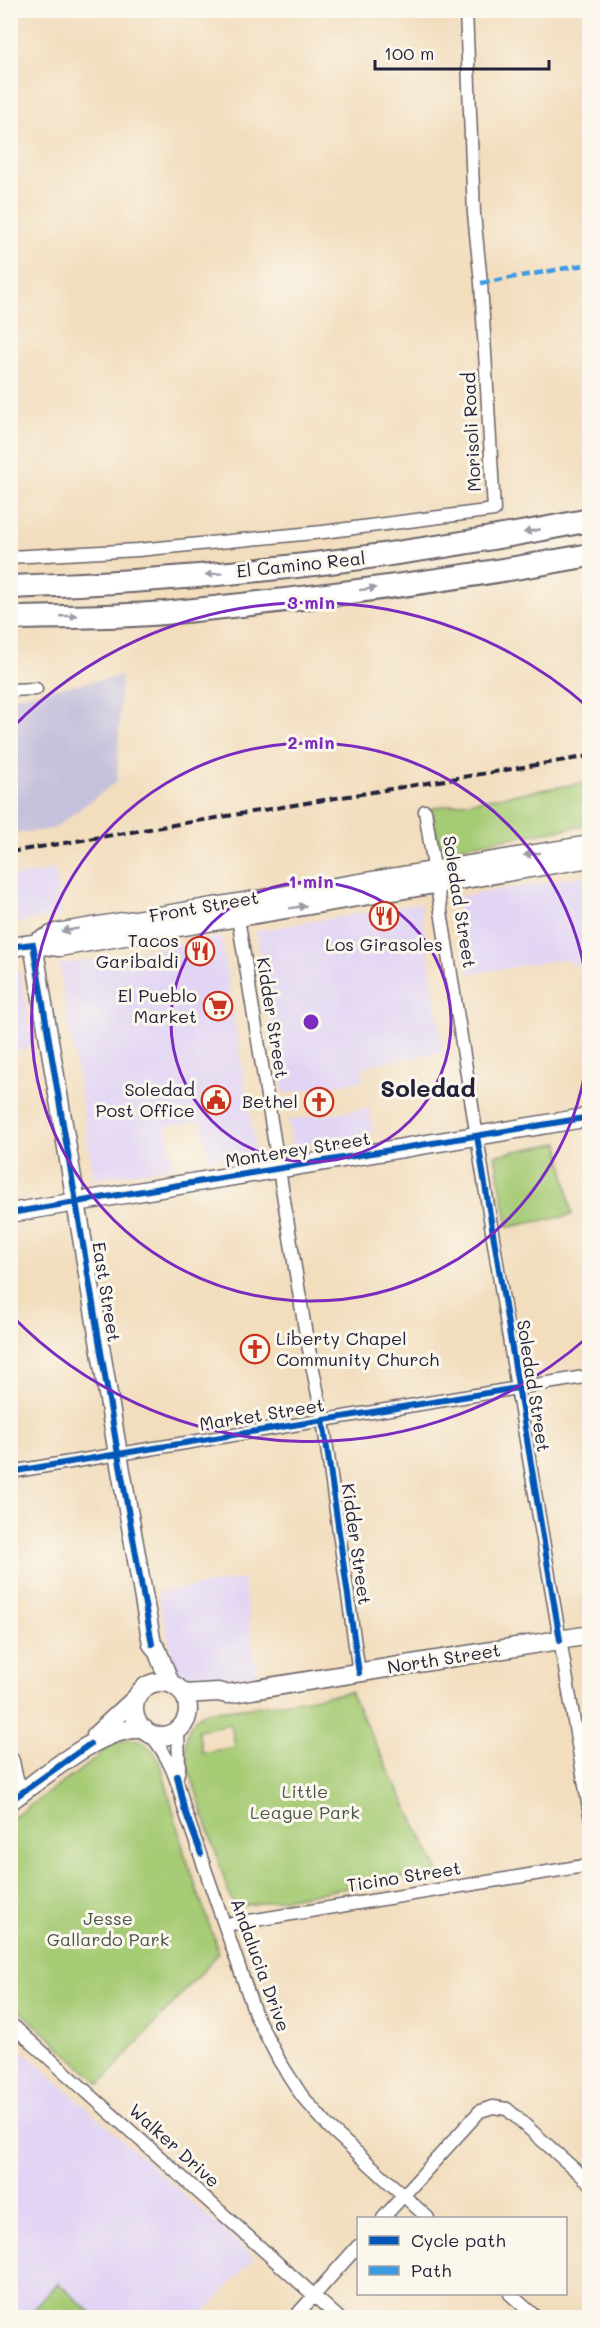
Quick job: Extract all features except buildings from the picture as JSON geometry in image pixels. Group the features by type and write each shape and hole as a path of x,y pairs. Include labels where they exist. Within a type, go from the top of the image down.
{"highway":[{"name":"El Camino Real","path":"10,587 157,579 311,565 511,536 590,520"},
{"name":"El Camino Real","path":"10,618 163,613 399,585 590,555"}],"main road":[{"name":"Front Street","path":"10,947 33,944 59,946 236,909 437,876 590,845"},
{"name":"Front Street","path":"437,876 590,858"},
{"name":"East Street","path":"33,944 152,1644 180,1696"},
{"name":"Monterey Street","path":"10,1213 590,1117"},
{"name":"North Street","path":"180,1696 218,1692 227,1694 590,1635"},
{"name":"East Street","path":"141,1692 152,1644"},
{"path":"10,1761 15,1797 90,1744 122,1730 165,1736 178,1730 180,1696 157,1682 141,1692 99,1731 90,1744"},
{"path":"141,1692 134,1705 136,1717 147,1732"}],"street":[{"name":"Morisoli Road","path":"10,557 138,550 323,532 494,510 481,283 474,214 466,10"},
{"path":"10,690 36,689"},
{"name":"Soledad Street","path":"425,811 518,1388 590,1815"},
{"name":"Kidder Street","path":"236,909 323,1420 359,1673"},
{"name":"Market Street","path":"10,1472 590,1376"},
{"name":"Andalucia Drive","path":"177,1776 179,1769 178,1730"},
{"name":"Andalucia Drive","path":"147,1732 159,1745 177,1776 184,1808 256,2016 271,2048 289,2078 330,2128 427,2217"},
{"name":"Ticino Street","path":"225,1925 590,1865"},
{"name":"Walker Drive","path":"10,2023 339,2318"},
{"path":"384,2217 480,2111 493,2107 507,2109 590,2183"},
{"path":"294,2318 357,2247"},
{"path":"511,2295 537,2318"}],"shaded area":[{"path":"121,676 117,781 53,829 11,834 10,697"},
{"path":"55,870 62,915 11,924 11,877"},
{"path":"589,875 589,968 581,968 564,959 468,974 456,897"},
{"path":"420,903 444,1052 362,1066 364,1080 284,1094 256,931"},
{"path":"221,937 256,1153 208,1160 201,1121 167,1126 173,1166 94,1179 59,965"},
{"path":"20,971 33,1048 11,1052 11,973"},
{"path":"369,1108 373,1133 293,1147 288,1120"},
{"path":"243,1579 257,1675 186,1680 177,1672 157,1592"},
{"path":"10,2039 254,2258 200,2317 11,2317"}],"green space":[{"path":"589,782 589,825 439,850 432,808"},
{"path":"559,1143 572,1215 508,1227 495,1155"},
{"name":"Little League Park","path":"350,1692 439,1872 237,1907 231,1900 188,1766 187,1735 192,1723 196,1718 208,1712 264,1706","holes":["231,1724 235,1747 202,1753 198,1730"]},
{"name":"Jesse Gallardo Park","path":"129,1739 140,1740 148,1746 155,1753 162,1768 184,1852 219,1953 100,2084 11,2002 10,1820 89,1764 111,1744"},
{"path":"58,2283 96,2317 27,2317"}],"railway":[{"path":"10,852 590,756"}],"marked path":[{"path":"481,283 590,264"}],"cycle path":[{"path":"10,947 33,944 152,1644"},
{"path":"10,1213 590,1117"},
{"path":"477,1136 560,1640"},
{"path":"10,1472 517,1388"},
{"path":"323,1420 359,1673"},
{"path":"10,1801 90,1744"},
{"path":"177,1776 184,1808 201,1854"}],"place":[{"name":"Los Girasoles","path":"384,916"},
{"name":"Tacos Garibaldi","path":"200,951"},
{"name":"El Pueblo Market","path":"218,1006"},
{"name":"Soledad Post Office","path":"216,1100"},
{"name":"Bethel","path":"319,1102"},
{"name":"Liberty Chapel Community Church","path":"255,1349"}],"district":[{"name":"Soledad","path":"428,1089"}]}
